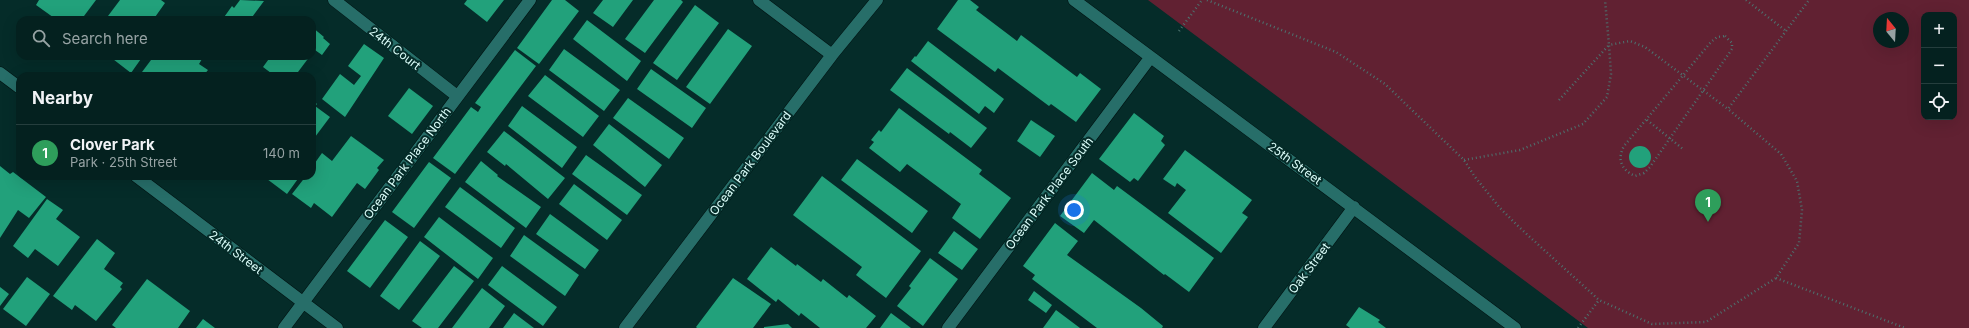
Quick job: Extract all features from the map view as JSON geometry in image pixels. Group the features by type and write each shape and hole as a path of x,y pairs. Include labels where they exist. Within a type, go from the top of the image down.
{"street":[{"name":"24th Court","path":"334,0 457,96"},
{"name":"Ocean Park Place North","path":"284,328 530,0"},
{"path":"759,0 832,55"},
{"name":"Ocean Park Boulevard","path":"625,328 832,55 877,0"},
{"name":"25th Street","path":"1074,0 1515,328"},
{"name":"Ocean Park Place South","path":"948,328 1150,58"},
{"path":"0,73 16,85"},
{"name":"24th Street","path":"141,180 337,328"},
{"name":"Oak Street","path":"1264,328 1354,207"}],"path":[{"path":"1179,31 1202,0"},
{"path":"1207,0 1336,52 1385,84 1464,160 1475,177 1500,208 1599,300 1652,324 1706,322 1776,278 1799,243 1802,210 1797,181 1781,154 1728,109 1645,48 1630,41 1609,45 1559,100"},
{"path":"1464,160 1520,150 1583,124 1607,97 1611,74 1605,0"},
{"path":"1746,0 1786,31"},
{"path":"1728,109 1809,0"},
{"path":"1725,36 1732,42 1732,49 1670,139 1644,173 1634,176 1627,173 1621,164 1619,154 1683,76 1711,42 1718,37 1725,36"},
{"path":"1647,120 1683,149"},
{"path":"1776,278 1905,328"},
{"path":"1578,328 1599,300"}],"shaded area":[{"path":"1148,0 1969,0 1969,328 1588,328"}],"building":[{"path":"39,0 96,0 84,16 51,16 36,5"},
{"path":"120,0 161,0 165,3 156,16 108,16"},
{"path":"240,0 264,1 253,16 225,16 232,6 234,8"},
{"path":"467,0 504,0 487,22 464,4"},
{"path":"552,0 565,0 579,11 539,64 517,48"},
{"path":"603,0 633,0 613,27 593,13"},
{"path":"654,0 681,0 683,2 645,53 625,39"},
{"path":"958,0 970,0 979,7 976,10 1017,41 1021,35 1077,77 1080,73 1101,89 1076,122 1051,104 1049,106 998,68 995,72 937,29"},
{"path":"695,5 719,23 677,80 653,63"},
{"path":"587,20 641,61 627,81 573,39"},
{"path":"728,29 752,46 710,104 686,87"},
{"path":"316,30 330,44 322,55 316,51"},
{"path":"928,41 1004,99 994,113 985,106 979,114 911,61 915,56 916,57"},
{"path":"364,44 384,58 345,117 322,99 340,74 354,85 361,76 348,66"},
{"path":"564,49 620,90 604,111 549,70"},
{"path":"515,50 536,66 455,174 433,158 471,107 478,112 481,107 475,103"},
{"path":"114,60 140,60 132,72"},
{"path":"151,60 201,60 199,64 208,70 206,72 142,72"},
{"path":"268,60 307,60 298,72 270,72 263,67"},
{"path":"907,68 987,128 971,148 950,132 949,134 890,90"},
{"path":"651,69 706,108 692,128 637,89"},
{"path":"545,75 599,116 583,137 528,96"},
{"path":"409,88 433,106 412,134 388,116"},
{"path":"628,98 684,138 669,159 613,118"},
{"path":"522,106 577,147 562,168 508,126"},
{"path":"316,107 330,117 316,136"},
{"path":"899,108 982,170 979,174 1011,198 980,239 952,218 961,204 907,164 900,172 869,148 874,142 871,140 879,130 881,132"},
{"path":"1134,113 1164,136 1161,141 1165,145 1138,181 1134,178 1130,182 1099,159"},
{"path":"1031,120 1055,136 1040,157 1017,141"},
{"path":"609,124 662,165 645,187 593,145"},
{"path":"504,131 565,178 548,199 506,164 505,166 487,152"},
{"path":"351,136 384,160 377,168 379,170 365,189 357,183 332,217 314,203 311,208 292,194 303,180 316,180 316,161 322,153 332,161"},
{"path":"1640,146 1648,149 1651,157 1648,165 1640,168 1632,165 1629,157 1632,149"},
{"path":"1185,150 1252,200 1242,213 1248,217 1221,253 1168,213 1186,190 1177,183 1175,187 1163,179"},
{"path":"586,155 642,195 627,215 572,174"},
{"path":"857,159 928,211 912,233 841,180"},
{"path":"481,161 498,175 497,176 541,207 526,228 465,182"},
{"path":"429,162 451,178 414,228 392,212"},
{"path":"0,166 10,174 13,172 16,174 16,180 24,180 46,197 29,218 18,210 0,238"},
{"path":"1092,173 1114,190 1117,186 1214,258 1189,292 1165,274 1164,275 1094,220 1084,233 1060,216"},
{"path":"822,176 921,251 886,298 856,275 862,267 793,215"},
{"path":"268,180 297,180 287,194"},
{"path":"574,184 622,220 607,240 559,204"},
{"path":"460,187 515,228 501,248 445,207"},
{"path":"47,199 63,210 56,219 80,237 58,266 35,249 28,258 13,246"},
{"path":"550,214 599,250 585,269 536,234"},
{"path":"439,217 493,258 478,279 424,237"},
{"path":"385,220 408,237 370,288 347,271"},
{"path":"1055,223 1078,241 1067,255 1141,308 1163,326 1162,328 1097,328 1032,279 1035,275 1023,266"},
{"path":"954,231 978,249 962,270 938,253"},
{"path":"524,235 579,275 565,296 510,256"},
{"path":"97,239 115,253 104,269 123,283 120,287 122,289 96,321 75,305 72,310 53,296"},
{"path":"420,241 440,256 399,310 380,296"},
{"path":"771,247 796,266 797,264 821,282 823,279 847,298 849,295 876,316 866,328 820,328 801,313 799,316 778,299 776,302 747,279"},
{"path":"930,258 958,279 923,326 897,306 911,288 909,286"},
{"path":"454,266 474,281 438,328 422,328 412,321"},
{"path":"502,266 557,307 543,326 488,285"},
{"path":"27,277 50,294 26,326 3,309"},
{"path":"733,278 771,304 753,328 697,328 696,327"},
{"path":"147,279 190,311 178,328 116,328 112,325"},
{"path":"0,287 9,294 0,306"},
{"path":"482,288 505,306 489,328 452,328"},
{"path":"1034,291 1052,305 1046,313 1028,300"},
{"path":"1359,307 1380,320 1378,322 1386,328 1350,328 1346,325"},
{"path":"1056,310 1080,328 1043,328"},
{"path":"514,313 534,328 503,328"},
{"path":"891,313 911,328 880,328"},
{"path":"203,319 215,328 196,328"},
{"path":"788,324 792,328 764,328 764,327"}],"place":[{"name":"Clover Park","path":"1708,222"}]}
